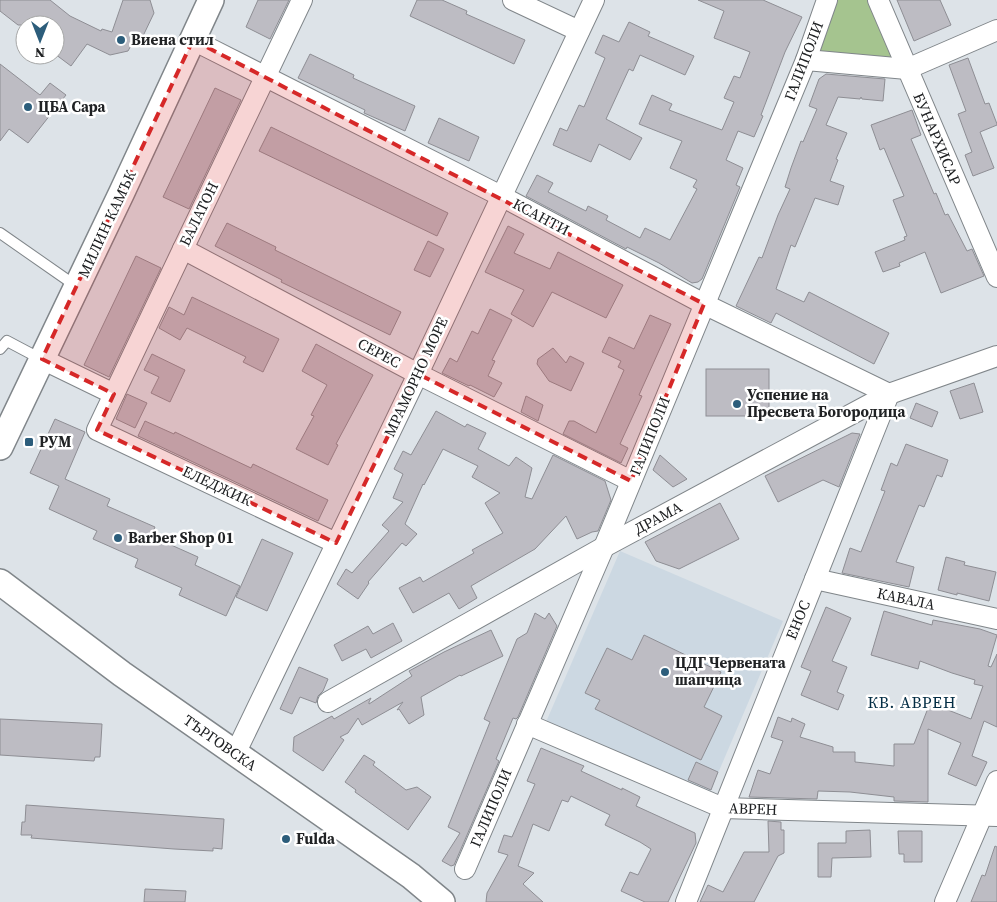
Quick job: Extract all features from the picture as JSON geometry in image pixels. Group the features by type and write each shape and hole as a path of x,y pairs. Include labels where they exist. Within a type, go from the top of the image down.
{"street":[{"name":"МИЛИН КАМЪК","path":"0,447 211,0"},
{"name":"БАЛАТОН","path":"98,430 302,0"},
{"path":"513,0 579,31"},
{"name":"МРАМОРНО МОРЕ","path":"235,754 418,374 594,0"},
{"name":"ГАЛИПОЛИ","path":"465,869 604,547 806,60 827,0"},
{"name":"БУНАРХИСАР","path":"878,0 997,277"},
{"path":"806,60 907,69 997,30"},
{"name":"КСАНТИ","path":"193,40 501,196 704,304 889,394"},
{"name":"СЕРЕС","path":"183,248 418,374 631,481"},
{"name":"ДРАМА","path":"328,702 604,547 889,394 997,356"},
{"path":"42,359 114,394"},
{"name":"ЕНОС","path":"686,902 889,394"},
{"name":"ЕЛЕДЖИК","path":"98,430 336,543"},
{"name":"КАВАЛА","path":"815,579 997,619"},
{"name":"ТЪРГОВСКА","path":"0,582 122,674 411,876 442,902"},
{"name":"АВРЕН","path":"527,724 723,808 990,816"},
{"path":"945,902 990,816 997,781"}],"lane":[{"path":"0,233 77,287"},
{"path":"0,349 7,340 42,359"}],"highlighted area":[{"path":"193,40 704,304 631,481 418,374 336,543 97,430 114,394 42,359"}],"shaded area":[{"name":"ЦДГ Червената шапчица","path":"620,551 783,621 710,792 546,722"}],"green space":[{"path":"827,0 878,0 907,69 806,60"}],"building":[{"path":"0,0 50,0 70,16 101,31 102,29 112,32 123,0 150,0 154,13 143,36 138,33 128,51 110,55 87,44 71,66 65,62 65,15 15,15 15,23 0,11"},
{"path":"258,0 289,0 270,39 246,27"},
{"path":"417,0 442,0 467,11 466,14 525,40 514,64 410,16"},
{"path":"698,0 763,0 802,17 785,52 754,137 738,131 726,160 743,168 736,185 740,187 702,279 692,283 659,263 627,247 626,249 526,196 537,175 553,183 548,192 586,211 588,206 608,216 606,220 640,238 645,228 670,240 697,189 693,187 697,180 670,168 682,141 639,124 652,95 672,104 669,110 722,130 734,102 724,98 734,76 740,78 750,52 714,38 724,11"},
{"path":"897,0 940,0 951,25 914,41"},
{"path":"629,22 650,32 648,36 694,56 685,75 640,55 633,71 629,69 606,119 642,138 630,160 599,144 591,162 553,145 560,128 567,131 579,105 584,107 605,58 595,53 603,35 619,42"},
{"path":"310,54 354,75 353,78 415,106 405,131 364,113 365,110 298,78"},
{"path":"968,58 985,104 989,103 997,124 980,132 994,168 973,176 965,155 972,152 958,114 966,111 949,65"},
{"name":"ЦБА Сара","path":"0,64 40,95 50,83 66,95 28,143 9,129 0,141"},
{"path":"826,74 885,79 883,101 862,99 861,97 860,99 838,97 826,125 847,133 836,159 838,160 830,181 844,186 838,205 815,198 795,247 791,245 776,289 804,302 809,292 889,333 874,364 776,313 771,323 736,306 759,257 762,258 790,189 785,187 791,168 801,141 803,142 817,109 809,106 819,79"},
{"path":"215,88 241,100 189,209 163,197"},
{"path":"912,110 921,135 911,139 934,194 936,193 945,215 948,214 967,251 972,249 984,276 941,293 925,252 899,263 900,266 883,272 875,252 905,240 904,237 907,236 893,200 904,196 884,148 880,150 871,125"},
{"path":"439,118 479,137 469,161 428,143"},
{"path":"271,127 448,213 437,236 259,151"},
{"path":"227,223 276,247 275,250 401,312 390,335 281,282 282,280 215,246"},
{"path":"508,226 524,234 514,253 550,269 558,252 623,285 606,318 552,292 533,327 511,314 524,290 485,272"},
{"path":"428,241 444,249 430,277 414,270"},
{"path":"136,256 161,268 109,377 84,365"},
{"path":"192,297 279,339 263,372 243,362 246,357 187,328 180,340 159,328 169,307 184,315"},
{"path":"490,309 512,320 492,360 495,361 488,376 502,383 494,397 442,373 450,358 457,362 472,331 478,334"},
{"path":"650,315 671,324 639,395 642,396 620,444 628,448 621,463 563,434 569,421 574,421 596,433 624,370 618,367 621,361 602,352 609,337 634,349"},
{"path":"316,344 373,375 336,444 338,445 328,465 296,449 314,416 311,415 327,385 302,371"},
{"path":"553,348 566,363 570,356 584,363 571,391 549,381 537,364 538,359"},
{"path":"152,354 185,370 170,402 151,393 159,377 144,370"},
{"name":"Успение на Пресвета Богородица","path":"706,369 769,369 769,416 706,416"},
{"path":"974,383 983,412 960,419 950,391"},
{"path":"127,394 147,403 135,428 116,419"},
{"path":"526,396 543,405 538,421 521,412"},
{"path":"916,403 938,412 932,427 910,418"},
{"path":"436,411 465,427 467,424 486,433 478,449 509,466 516,457 532,468 525,497 532,499 553,455 605,481 611,500 598,531 577,539 566,516 535,549 471,586 477,598 459,609 449,593 413,613 399,588 420,577 423,582 474,553 472,550 503,533 485,503 500,493 472,477 478,466 443,449 423,484 405,524 417,534 406,546 402,543 368,582 358,599 337,584 346,569 352,573 389,531 382,525 403,502 393,498 403,474 394,469 403,451 411,455"},
{"path":"55,419 85,432 65,479 110,499 107,506 155,527 151,536 198,557 195,565 240,586 226,616 179,595 182,588 135,567 138,559 93,539 97,531 49,509 59,486 30,473"},
{"path":"145,421 174,434 175,432 251,468 253,464 328,500 318,521 138,436"},
{"path":"852,433 860,434 839,487 823,480 778,502 765,476"},
{"path":"906,444 948,460 942,477 937,475 924,507 919,505 896,562 914,567 909,587 842,573 850,548 861,552 885,491 881,490 891,463 897,466"},
{"path":"660,455 687,479 673,487 653,470"},
{"path":"720,503 739,539 679,569 656,561 645,542"},
{"path":"262,539 293,553 267,611 236,597"},
{"path":"946,557 965,562 964,565 996,572 989,601 938,590"},
{"path":"826,607 851,618 832,661 847,667 837,692 844,695 838,710 801,695 811,671 801,667"},
{"path":"884,611 932,625 933,620 980,629 997,635 988,666 991,667 997,654 997,727 984,721 972,756 987,762 976,786 948,774 961,743 928,729 928,802 894,801 894,797 850,792 818,791 817,799 749,797 758,770 770,774 783,741 771,737 778,717 791,722 792,718 805,724 800,737 833,747 833,752 855,752 855,762 894,766 894,744 914,744 930,703 971,719 983,686 974,684 975,680 920,661 918,669 871,655"},
{"path":"535,613 545,619 549,613 557,626 518,717 516,719 513,718 496,759 499,761 454,865 451,866 442,861 460,833 448,827 490,722 484,719 517,639 527,633"},
{"path":"393,623 402,641 371,658 366,649 342,661 334,645 368,626 373,634"},
{"path":"491,630 503,656 460,675 421,697 424,715 409,724 399,709 397,710 403,702 362,725 358,718 348,733 340,737 344,740 323,771 293,751 294,737 332,716 334,719 371,698 369,704 412,676 409,671"},
{"path":"644,635 721,672 704,707 722,716 701,760 595,709 600,700 585,693 607,648 632,660"},
{"path":"299,667 328,679 316,703 300,697 292,714 280,709"},
{"path":"0,719 102,724 100,757 95,757 94,761 0,755"},
{"path":"541,748 584,766 581,771 640,797 636,806 695,833 696,843 668,902 645,902 621,891 630,872 638,875 651,849 605,825 610,815 571,796 568,802 562,800 549,831 533,824 518,866 534,873 523,884 543,902 486,902 487,893 508,855 498,852 504,835 512,837 535,784 527,781"},
{"path":"364,755 375,762 373,765 406,790 417,787 431,797 408,830 355,792 356,790 345,782"},
{"path":"696,762 718,772 711,790 688,780"},
{"path":"26,805 224,819 222,849 213,848 213,851 174,849 31,838 32,835 21,835 22,822 25,822"},
{"path":"768,821 781,822 781,830 784,830 784,853 778,856 754,902 700,902 708,885 723,892 744,852 769,852"},
{"path":"870,830 871,857 832,858 831,877 818,877 818,843 846,843 846,831"},
{"path":"898,831 922,831 922,862 904,862 904,854 899,854"},
{"path":"995,846 997,847 997,902 971,902 982,875 985,876"},
{"path":"145,889 186,891 185,902 144,902"}],"place":[{"name":"Виена стил","path":"121,40"},
{"name":"ЦБА Сара","path":"28,107"},
{"name":"Успение на Пресвета Богородица","path":"737,404"},
{"name":"РУМ","path":"29,442"},
{"name":"Barber Shop 01","path":"118,538"},
{"name":"ЦДГ Червената шапчица","path":"665,672"},
{"name":"Fulda","path":"286,839"}],"district":[{"name":"КВ. АВРЕН","path":"912,702"}]}
